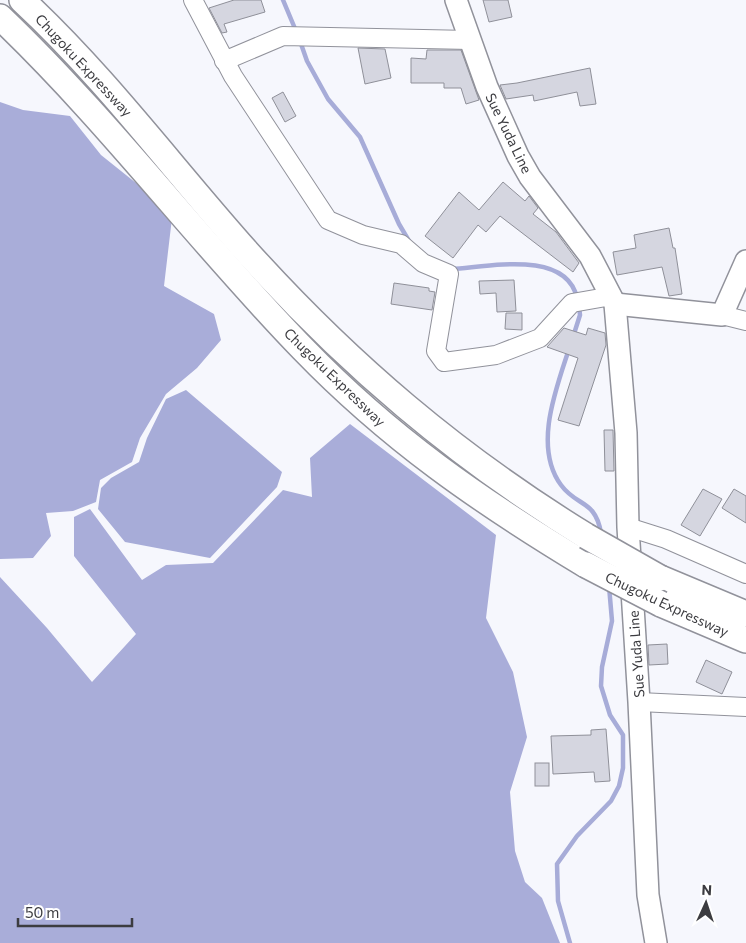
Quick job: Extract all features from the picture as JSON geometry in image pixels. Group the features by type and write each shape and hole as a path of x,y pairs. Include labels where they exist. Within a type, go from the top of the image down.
{"highway":[{"name":"Chugoku Expressway","path":"22,0 110,91 248,252 370,377 470,459 525,499 660,578 746,614"},
{"name":"Chugoku Expressway","path":"0,17 90,110 303,349 351,396 402,440 452,480 511,520 586,565 661,604 746,640"}],"main road":[{"name":"Sue Yuda Line","path":"456,0 505,131 518,156 530,178 590,256 614,300 626,433 628,527 640,702 648,895 656,943"},
{"path":"614,300 722,316 746,261"}],"street":[{"path":"193,0 224,61 328,220 363,235 401,244 423,263 448,274 436,351 444,362 496,355 540,338 579,302 614,300"},
{"path":"224,61 283,36 308,35 470,40"},
{"path":"722,316 746,321"},
{"path":"628,527 666,539 746,574"},
{"path":"640,702 746,707"}],"shaded area":[{"path":"0,102 23,110 70,116 101,155 136,183 172,218 164,286 214,314 221,340 197,368 166,394 140,438 132,462 100,480 96,502 73,511 46,513 51,536 33,558 0,559"},
{"path":"186,390 282,472 277,487 210,558 125,542 98,509 101,488 111,478 139,462 147,438 166,399"},
{"path":"350,424 496,535 486,618 513,672 527,737 510,792 515,851 525,882 542,898 560,943 0,943 0,577 47,628 92,682 136,634 74,556 74,517 90,509 142,580 166,565 213,563 283,490 312,497 310,458"}],"building":[{"path":"234,0 261,0 265,12 224,24 227,32 222,33 209,8"},
{"path":"483,0 508,0 512,17 489,22"},
{"path":"358,48 385,49 391,78 365,84"},
{"path":"427,50 461,50 479,100 466,104 461,88 444,88 444,83 411,83 411,58 426,59"},
{"path":"590,68 596,104 580,106 577,92 534,101 533,95 506,99 500,85 517,83"},
{"path":"283,92 296,116 285,122 272,98"},
{"path":"503,182 525,201 529,196 538,208 533,214 556,232 579,263 573,272 500,216 486,232 478,225 453,258 425,236 459,192 479,210"},
{"path":"669,228 673,248 675,248 682,294 669,296 662,267 617,275 613,252 636,248 634,235"},
{"path":"514,280 516,311 497,312 496,293 480,294 479,281"},
{"path":"394,283 429,288 429,291 435,292 432,310 391,304"},
{"path":"506,313 522,313 522,330 505,329"},
{"path":"564,328 586,335 588,328 605,333 606,345 579,426 558,420 578,358 547,347"},
{"path":"604,430 613,430 614,471 605,471"},
{"path":"703,489 722,499 700,536 681,525"},
{"path":"734,489 746,496 746,523 722,508"},
{"path":"667,644 668,664 649,665 648,645"},
{"path":"706,660 732,672 722,694 696,682"},
{"path":"606,729 610,781 595,782 594,772 553,774 551,736 591,735 591,730"},
{"path":"535,763 549,763 549,786 535,786"}],"waterway":[{"path":"283,0 296,31"},
{"path":"300,41 307,61 328,99 360,137 399,224 409,241"},
{"path":"452,269 504,264 524,264 542,267 558,273 570,283 577,298"},
{"path":"573,337 580,315 579,306"},
{"path":"569,349 553,400 548,436 549,453 553,470 561,485 573,497 590,509 598,522 601,533"},
{"path":"570,943 558,901 557,864 577,836 611,801 619,786 623,768 623,735 610,715 601,686 602,667 612,621 609,586"}]}
